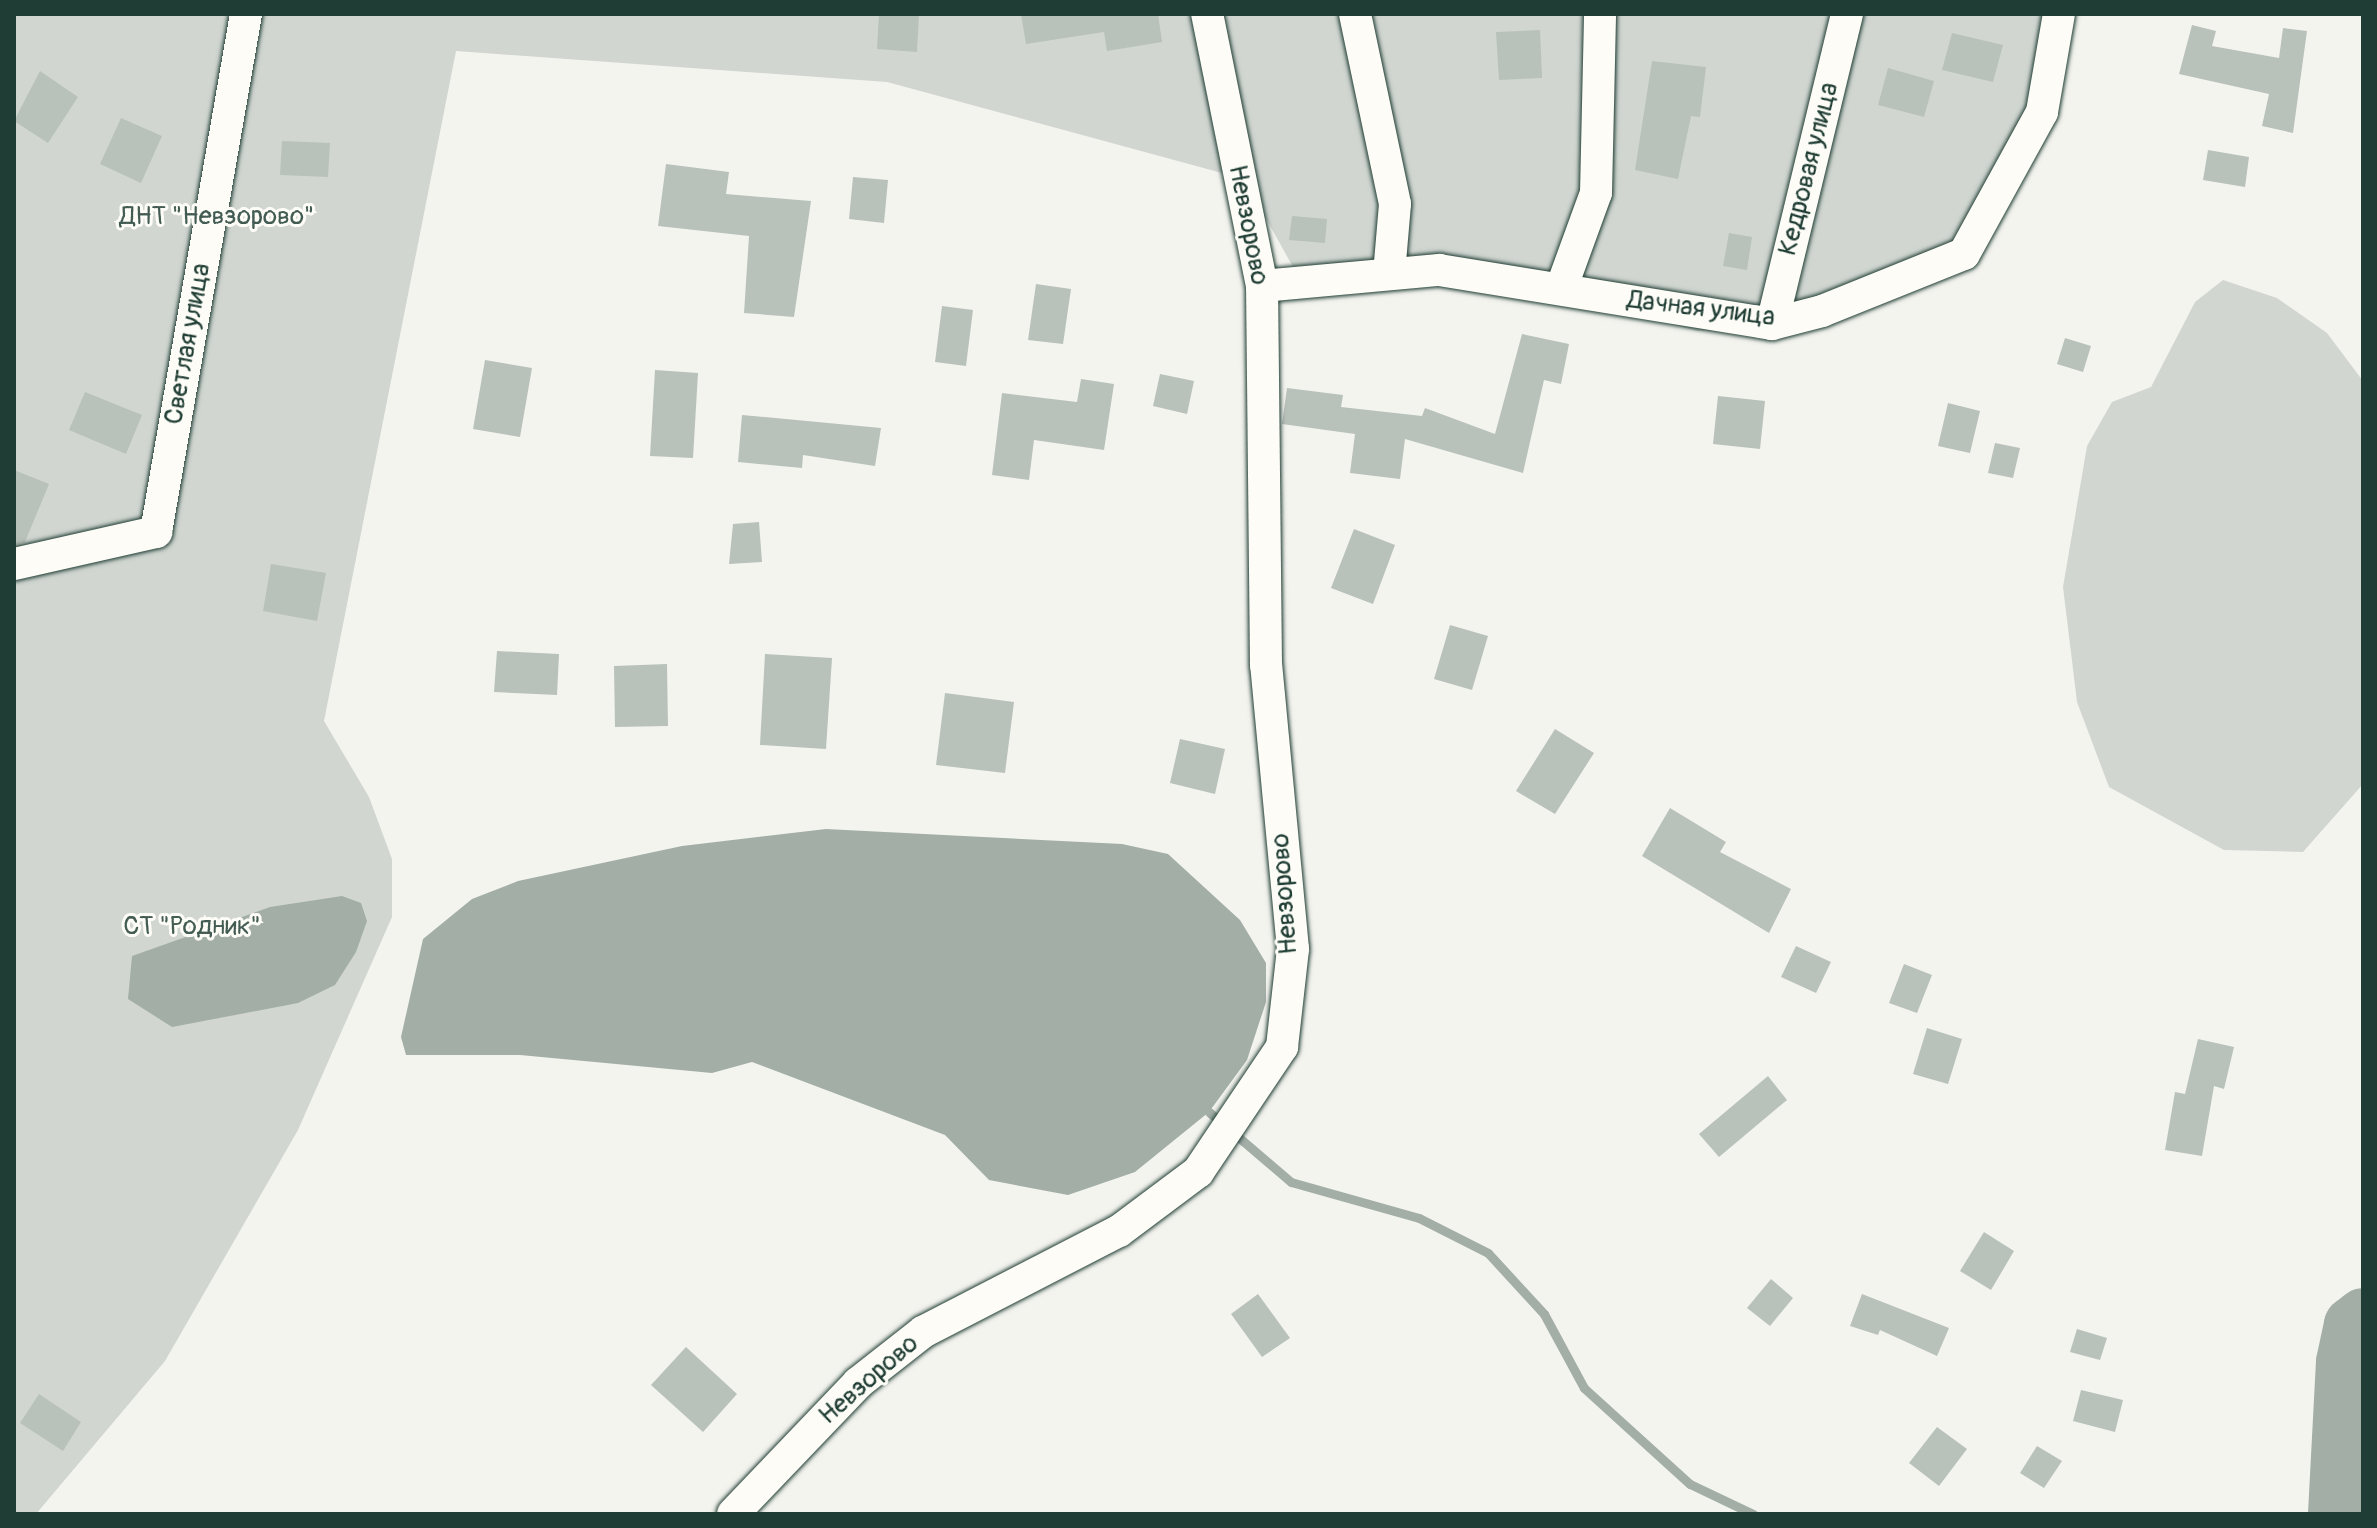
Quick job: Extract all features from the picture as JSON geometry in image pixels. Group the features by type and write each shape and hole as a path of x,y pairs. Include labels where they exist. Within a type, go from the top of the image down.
{"street":[{"name":"Светлая улица","path":"14,564 156,532 246,14"},
{"name":"Невзорово","path":"733,1514 858,1383 923,1332 1119,1231 1198,1172 1282,1047 1293,949 1265,650 1262,286 1207,14"},
{"path":"1355,14 1395,204 1389,274"},
{"path":"1561,289 1596,193 1600,14"},
{"name":"Кедровая улица","path":"1772,324 1847,14"},
{"name":"Дачная улица","path":"1262,286 1439,270 1772,324 1964,254 2042,112 2059,14"}],"green space":[{"path":"14,14 2065,14 2051,93 1941,269 1822,323 1697,331 1469,265 1293,267 1244,179 887,82 456,51 324,721 369,797 392,859 392,917 298,1130 165,1361 36,1514 14,1514"},
{"path":"2223,280 2277,298 2327,333 2363,381 2363,784 2303,852 2224,850 2109,787 2077,702 2063,587 2087,446 2112,402 2151,387 2195,302"}],"shaded area":[{"path":"826,829 1122,844 1168,854 1240,920 1266,963 1266,1002 1247,1060 1209,1112 1135,1172 1068,1195 989,1180 945,1135 752,1062 712,1073 520,1055 406,1055 401,1037 423,939 472,899 518,881 682,846"},
{"path":"342,896 361,903 367,921 356,952 335,985 298,1003 172,1027 128,999 132,956 270,907"}],"building":[{"path":"879,14 919,14 917,52 877,49"},
{"path":"1021,14 1158,14 1162,42 1107,51 1104,32 1026,44"},
{"path":"2192,25 2216,31 2212,46 2279,58 2283,28 2307,31 2293,133 2262,126 2269,94 2179,74"},
{"path":"1540,30 1542,78 1499,80 1496,32"},
{"path":"1952,33 2003,45 1993,82 1942,70"},
{"path":"1652,61 1706,67 1700,117 1691,116 1678,179 1635,170"},
{"path":"1888,68 1934,81 1924,117 1878,105"},
{"path":"40,71 78,97 48,143 14,121"},
{"path":"121,118 162,136 141,183 100,164"},
{"path":"282,141 330,143 328,177 280,175"},
{"path":"2208,150 2249,157 2245,187 2203,180"},
{"path":"666,164 729,172 726,194 811,201 794,317 744,313 749,236 658,226"},
{"path":"853,177 888,180 884,223 849,219"},
{"path":"1292,216 1327,219 1325,243 1289,240"},
{"path":"1729,233 1752,237 1747,270 1723,266"},
{"path":"1036,284 1071,289 1063,344 1028,340"},
{"path":"942,306 973,310 966,366 935,362"},
{"path":"1522,334 1569,344 1561,384 1544,380 1523,473 1405,439 1400,479 1350,473 1355,434 1282,424 1287,388 1343,395 1341,407 1422,416 1425,408 1495,434"},
{"path":"2065,338 2091,346 2083,372 2057,364"},
{"path":"485,360 532,368 520,437 473,429"},
{"path":"655,370 698,373 693,458 650,456"},
{"path":"1160,374 1194,381 1187,414 1153,406"},
{"path":"1081,379 1114,384 1104,450 1034,440 1029,480 992,475 1002,393 1077,402"},
{"path":"85,392 142,415 126,454 69,430"},
{"path":"1718,396 1765,401 1760,449 1713,444"},
{"path":"1948,403 1980,411 1970,453 1938,446"},
{"path":"742,415 881,428 875,466 803,455 802,468 738,462"},
{"path":"1995,443 2020,448 2013,478 1988,473"},
{"path":"14,470 49,484 25,542 14,545"},
{"path":"759,522 762,562 729,564 733,524"},
{"path":"1354,529 1395,545 1373,604 1331,588"},
{"path":"271,564 326,573 317,621 263,611"},
{"path":"1450,625 1488,636 1472,690 1434,679"},
{"path":"497,651 559,654 557,695 494,692"},
{"path":"765,654 832,658 826,749 760,745"},
{"path":"667,664 668,726 615,727 614,666"},
{"path":"945,693 1014,702 1005,773 936,765"},
{"path":"1555,729 1594,753 1555,814 1516,791"},
{"path":"1180,739 1225,749 1215,794 1170,783"},
{"path":"1670,808 1726,842 1720,852 1791,889 1769,933 1642,856"},
{"path":"1796,946 1831,962 1816,993 1781,977"},
{"path":"1904,964 1932,975 1917,1013 1889,1003"},
{"path":"1927,1028 1962,1039 1948,1084 1913,1074"},
{"path":"2198,1039 2234,1047 2224,1089 2214,1086 2202,1156 2165,1150 2175,1092 2185,1094"},
{"path":"1768,1076 1787,1100 1719,1157 1699,1134"},
{"path":"1984,1232 2014,1251 1991,1290 1960,1271"},
{"path":"1771,1279 1793,1298 1770,1326 1747,1308"},
{"path":"1258,1294 1290,1338 1262,1357 1231,1314"},
{"path":"1862,1294 1949,1328 1937,1356 1880,1330 1878,1335 1850,1326"},
{"path":"2077,1329 2107,1338 2100,1360 2070,1352"},
{"path":"686,1347 737,1394 703,1432 651,1385"},
{"path":"2081,1390 2123,1400 2115,1432 2073,1421"},
{"path":"39,1394 81,1422 63,1451 20,1423"},
{"path":"1937,1427 1967,1449 1939,1486 1909,1463"},
{"path":"2037,1446 2062,1461 2044,1488 2020,1473"}],"waterway":[{"path":"1209,1112 1291,1182 1419,1218 1488,1253 1544,1314 1584,1388 1690,1484 1753,1514"},
{"path":"2336,1514 2344,1362 2352,1325 2363,1316"}],"park label":[{"name":"ДНТ \"Невзорово\"","path":"217,217"},
{"name":"СТ \"Родник\"","path":"192,927"}]}
